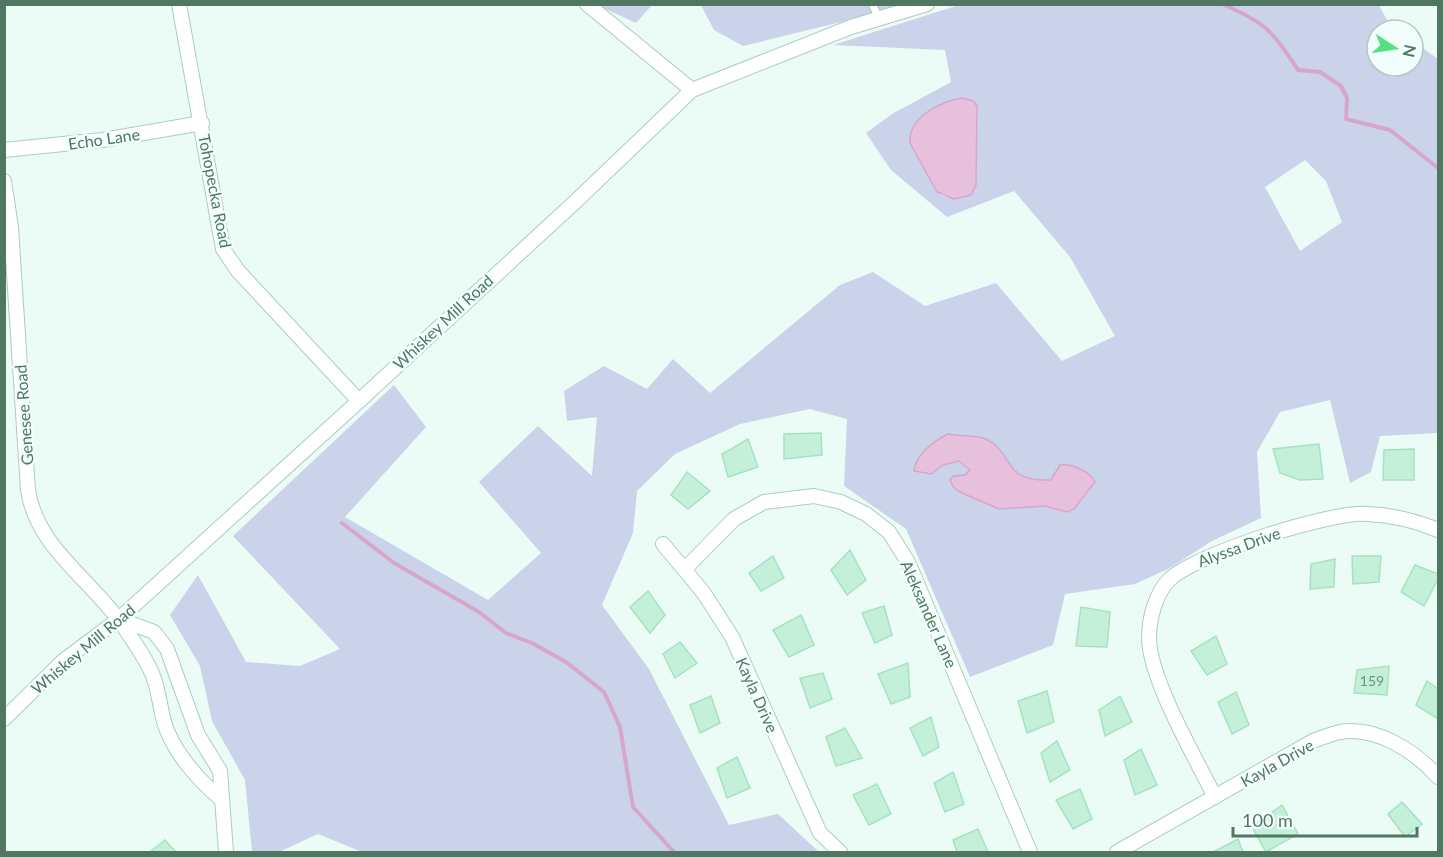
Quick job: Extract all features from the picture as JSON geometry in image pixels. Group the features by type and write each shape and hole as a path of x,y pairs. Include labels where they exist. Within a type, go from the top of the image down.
{"street":[{"name":"Tohopecka Road","path":"179,4 221,239 228,259 359,401"},
{"path":"587,4 692,90"},
{"name":"Whiskey Mill Road","path":"4,719 69,656 118,619 359,401 575,202 692,90 850,27 927,4"},
{"name":"Echo Lane","path":"4,150 103,140 202,123"},
{"name":"Genesee Road","path":"4,181 11,227 28,490 32,511 42,531 118,619 150,669 164,720 172,738 197,776 220,799"},
{"name":"Aleksander Lane","path":"685,569 734,519 764,502 814,496 841,502 866,514 889,532 908,562 1030,852"},
{"name":"Alyssa Drive","path":"1215,797 1160,684 1151,655 1149,636 1156,599 1161,588 1190,565 1311,521 1366,513 1416,521 1438,530"},
{"name":"Kayla Drive","path":"663,544 685,569 732,637 820,833 840,852"},
{"path":"118,619 154,632 167,649 198,735 220,771 220,799 226,852"},
{"name":"Kayla Drive","path":"1117,852 1313,741 1340,732 1361,732 1399,745 1418,757 1438,777"}],"lane":[{"path":"872,4 879,19"}],"shaded area":[{"path":"1378,4 1386,18 1365,18 1365,78 1425,78 1425,50 1438,59 1438,433 1380,436 1371,472 1350,483 1330,400 1280,412 1257,452 1261,518 1212,541 1168,569 1135,584 1065,594 1053,645 970,677 906,529 844,486 847,419 810,409 740,424 675,454 637,491 633,533 602,605 649,669 729,825 778,814 819,852 362,852 318,834 279,852 252,852 245,780 212,721 200,666 170,615 198,575 246,662 300,666 340,649 233,536 394,385 426,427 345,517 488,600 541,553 479,482 538,426 592,476 597,417 567,421 564,391 604,366 647,389 673,359 710,393 840,285 873,272 925,306 996,283 1062,361 1115,336 1070,257 1014,191 947,217 891,170 866,133 892,114 951,82 945,50 833,45 959,5","holes":["962,98 977,106 966,197 954,199 941,195 911,132 927,112","1305,160 1326,181 1342,222 1300,251 1265,187","948,434 977,437 995,444 1015,471 1023,476 1051,480 1060,465 1066,464 1095,479 1061,509 1033,505 999,509 953,476 965,475 970,470 959,461 943,465 937,470 915,464 928,448"]},
{"path":"597,5 652,5 636,23"},
{"path":"701,5 911,5 743,46 714,30"},
{"path":"962,98 973,101 977,106 976,185 971,195 954,199 937,192 910,143 914,126 920,118 935,107"},
{"path":"948,434 986,439 1001,451 1010,465 1023,476 1051,480 1060,465 1065,465 1085,472 1095,482 1074,509 1067,512 1045,506 999,509 954,488 950,480 953,476 965,475 970,470 959,461 943,465 931,474 914,471 922,454 937,440"}],"building":[{"path":"821,433 822,455 784,459 784,434"},
{"path":"748,439 758,467 728,477 722,454"},
{"path":"1319,444 1323,479 1300,480 1280,473 1273,449"},
{"path":"1414,449 1414,480 1383,480 1384,450"},
{"path":"687,472 710,491 688,509 671,495"},
{"path":"850,550 866,580 847,595 831,570"},
{"path":"773,556 784,578 761,591 749,573"},
{"path":"1352,556 1381,556 1379,582 1353,584"},
{"path":"1335,559 1334,587 1310,589 1311,564"},
{"path":"1415,565 1438,574 1438,579 1424,606 1401,592"},
{"path":"648,591 665,615 650,633 630,607"},
{"path":"884,606 892,635 875,643 862,613"},
{"path":"1081,607 1110,612 1107,647 1076,646"},
{"path":"801,615 814,645 789,657 773,630"},
{"path":"1216,636 1227,664 1207,675 1191,651"},
{"path":"680,642 697,663 675,678 663,654"},
{"path":"908,663 910,697 891,704 878,674"},
{"path":"1389,666 1387,695 1354,693 1357,670"},
{"path":"823,673 832,699 810,708 800,678"},
{"path":"1427,681 1438,689 1438,719 1416,705"},
{"path":"1047,691 1054,722 1027,733 1018,701"},
{"path":"1236,692 1249,725 1232,734 1218,702"},
{"path":"711,696 720,723 700,733 690,705"},
{"path":"1120,696 1132,722 1105,736 1099,710"},
{"path":"931,717 939,747 923,756 910,728"},
{"path":"845,728 862,758 836,766 826,737"},
{"path":"1057,741 1070,770 1050,782 1041,753"},
{"path":"1141,749 1157,785 1135,795 1124,760"},
{"path":"737,757 750,788 727,798 717,768"},
{"path":"953,772 964,804 945,812 934,783"},
{"path":"877,784 891,814 869,825 853,795"},
{"path":"1080,789 1092,819 1073,829 1056,800"},
{"path":"1402,802 1422,824 1405,837 1388,814"},
{"path":"1282,805 1298,834 1266,852 1252,827"},
{"path":"978,829 988,852 957,852 953,840"},
{"path":"1238,839 1243,852 1213,852"},
{"path":"165,840 176,852 150,852"}],"waterway":[{"path":"1222,4 1267,29 1298,70 1320,72 1341,86 1347,98 1346,119 1390,130 1438,168"},
{"path":"342,523 394,563 479,612 506,633 532,643 566,662 604,692 620,727 633,807 674,852"}]}
